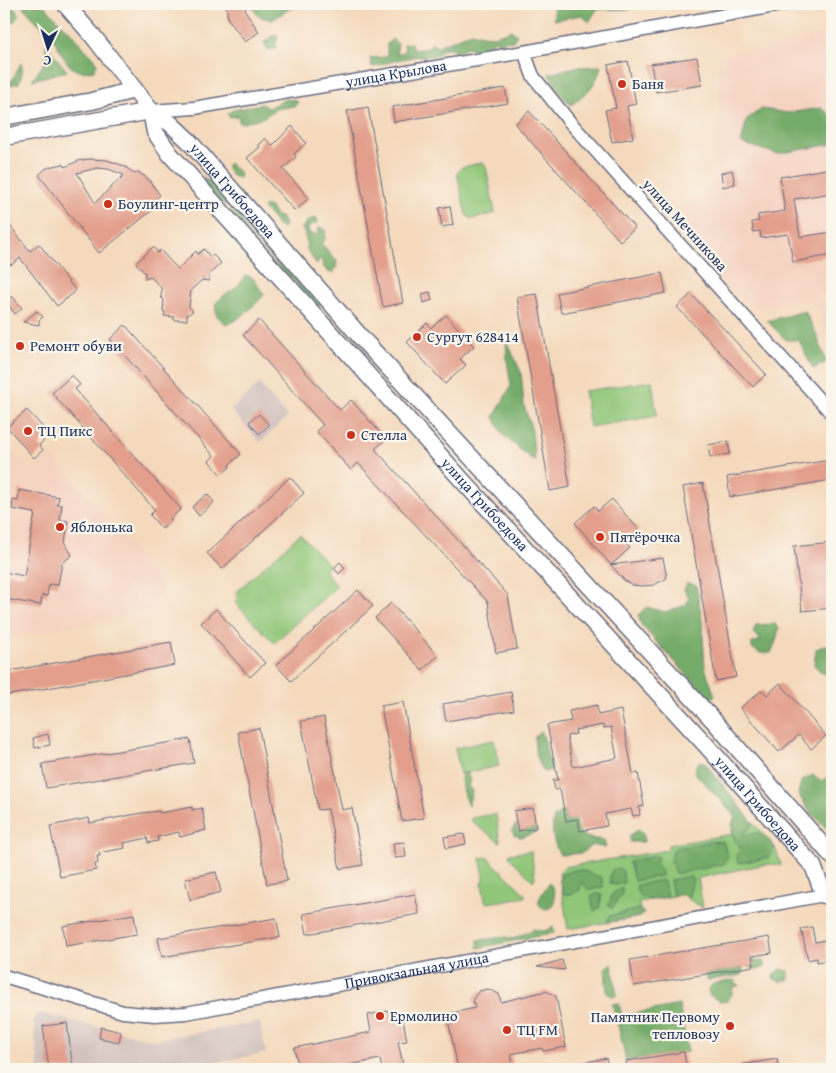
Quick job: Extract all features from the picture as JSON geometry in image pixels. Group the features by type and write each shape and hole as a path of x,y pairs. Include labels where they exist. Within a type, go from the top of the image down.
{"main road":[{"name":"улица Грибоедова","path":"65,4 93,36 151,111 170,123 188,140 366,343 706,713 832,856"},
{"path":"4,117 92,102 134,90"},
{"name":"улица Грибоедова","path":"151,111 155,132 170,154 454,472 706,744 813,866 828,894"},
{"name":"улица Крылова","path":"4,137 151,111"}],"street":[{"name":"улица Крылова","path":"151,111 194,108 524,52 786,4"},
{"name":"улица Мечникова","path":"524,52 533,76 569,121 832,414"},
{"name":"Привокзальная улица","path":"4,976 123,1012 155,1015 186,1013 828,894"}],"shaded area":[{"path":"832,33 832,294 761,308 741,299 666,220 713,184 719,101 716,57"},
{"path":"832,300 832,356 816,302"},
{"path":"259,384 288,417 260,442 231,410"},
{"name":"Яблонька","path":"4,441 29,471 51,454 164,583 154,609 4,639"},
{"path":"39,1013 154,1040 260,1022 266,1053 179,1069 39,1069 33,1020"}],"green space":[{"path":"4,4 10,4 19,14 14,22 4,17"},
{"path":"20,4 43,4 95,58 97,65 94,70 76,70 70,66 48,31"},
{"path":"251,4 304,4 289,9 272,20 258,16"},
{"path":"550,4 631,4 630,10 597,9 589,22 582,15 554,20 554,10"},
{"path":"700,4 744,4 714,9 700,6"},
{"path":"511,30 517,35 512,42 505,40 502,46 495,40 477,51 466,47 456,55 452,48 445,48 435,57 411,57 372,67 370,58 387,57 387,44 392,39 398,44 396,54 405,52 404,44 411,43 413,50 429,48 432,42 436,47 472,32 492,36"},
{"path":"274,35 278,35 275,49 267,50 264,42"},
{"path":"46,44 67,71 32,80 45,62"},
{"path":"21,63 22,71 19,83 4,87 4,81 12,81"},
{"path":"601,66 597,79 590,89 571,105 560,93 549,74 575,67"},
{"path":"285,99 296,100 298,103 294,106 276,109 264,117 244,123 239,122 239,116 230,117 227,114 233,110 262,104 268,108"},
{"path":"821,108 832,116 832,144 777,154 741,143 747,119 762,109 788,113"},
{"path":"229,163 240,173 239,178 232,176 227,169"},
{"path":"481,163 486,167 495,213 472,219 466,215 457,173 462,167"},
{"path":"205,179 218,187 226,195 243,217 321,300 321,304 317,307 299,291 296,282 284,273 236,220 229,205 217,202 203,182"},
{"path":"266,205 271,208 276,216 281,217 285,224 283,228 277,226 263,208"},
{"path":"317,218 318,223 308,227 309,233 316,235 321,227 325,230 325,239 321,244 337,261 333,273 328,272 323,267 322,260 319,259 317,265 307,250 305,234 302,229 308,221"},
{"path":"246,275 254,279 264,295 242,316 226,325 217,316 215,304 223,296 236,288"},
{"path":"805,311 817,336 826,362 813,369 799,340 786,340 767,321"},
{"path":"506,339 521,372 524,405 532,431 535,462 503,435 494,417 511,386"},
{"path":"652,381 657,416 590,427 584,391"},
{"path":"300,534 329,565 324,570 337,586 274,643 236,604 237,591"},
{"path":"687,583 696,585 702,620 705,668 715,696 709,699 641,625 638,615 646,607 665,612 686,605 689,598 684,590"},
{"path":"775,624 779,628 771,653 760,653 752,648 752,643 761,640 753,633 756,625"},
{"path":"832,643 832,669 830,672 823,674 814,665 816,649"},
{"path":"540,731 552,764 551,770 544,772 535,750 535,736"},
{"path":"494,740 499,766 460,774 455,748"},
{"path":"699,762 704,762 775,847 781,865 766,864 698,878 703,908 688,899 684,894 639,902 641,917 568,929 559,873 564,867 668,850 668,845 732,834 735,816 695,773"},
{"path":"699,762 704,762 753,823 743,836 761,832 775,847 768,858 738,863 736,854 740,850 732,832 735,816 695,773"},
{"path":"462,773 467,773 470,780 468,786 472,791 468,806 462,785"},
{"path":"832,774 832,834 810,812 798,794 801,781 813,775 822,781"},
{"path":"564,811 566,821 575,819 576,826 581,834 589,838 604,840 606,848 592,845 582,853 560,855 553,837 553,822 554,817"},
{"path":"496,814 500,842 471,821 471,818"},
{"path":"516,824 518,831 536,828 536,832 522,837 514,835 512,830"},
{"path":"638,830 644,834 644,842 630,842 630,835"},
{"path":"723,841 728,857 724,864 676,874 671,861 674,849 706,842"},
{"path":"531,851 535,878 533,881 509,857 509,854"},
{"path":"657,856 656,862 661,871 661,876 634,881 628,863 633,860"},
{"path":"487,857 525,894 525,897 488,903 485,901 481,858"},
{"path":"619,868 623,871 624,883 617,885 610,883 612,870"},
{"path":"574,870 582,870 602,878 603,887 589,890 581,882 580,890 571,894 564,894 559,880 562,874"},
{"path":"690,876 693,880 688,899 684,894 673,896 670,880"},
{"path":"664,881 667,897 651,900 641,897 636,890 637,885"},
{"path":"549,883 555,894 554,901 552,907 544,910 538,903"},
{"path":"622,888 622,895 612,908 608,906 613,893"},
{"path":"596,894 602,894 599,908 594,912 591,897"},
{"path":"639,909 644,913 634,918 607,922 609,916"},
{"path":"553,927 554,933 478,948 478,940 506,937 513,939 534,929 544,931"},
{"path":"753,960 763,961 765,967 757,970 749,967 754,966"},
{"path":"612,964 617,995 612,996 607,993 605,968"},
{"path":"743,968 742,975 708,980 704,974"},
{"path":"781,969 789,971 789,979 780,982 773,978 775,973"},
{"path":"734,980 739,986 733,987 732,994 727,1002 719,1001 709,995 708,989 713,984"},
{"path":"619,1003 622,1016 679,1005 688,1052 626,1061 612,1004"}],"building":[{"path":"226,4 245,4 246,12 259,32 245,42 228,19"},
{"path":"697,57 702,85 656,92 651,64"},
{"path":"628,61 636,104 627,106 633,138 612,142 605,110 616,108 608,65"},
{"path":"505,88 508,103 394,122 392,107"},
{"path":"368,107 403,303 383,307 347,111"},
{"path":"529,111 635,228 620,241 515,124"},
{"path":"292,126 306,143 294,154 296,157 283,169 309,198 295,211 247,158 260,147 258,145 265,138 272,146"},
{"name":"Боулинг-центр","path":"88,159 107,160 124,166 135,174 138,172 148,179 160,195 154,200 155,208 99,253 39,175 45,169 53,166 63,164 65,167","holes":["97,168 108,169 124,175 95,203 77,173"]},
{"path":"832,168 832,193 794,199 800,237 832,232 832,255 793,262 788,234 761,238 760,231 753,232 752,222 759,221 758,215 785,211 780,177"},
{"path":"732,170 735,184 723,187 721,173"},
{"path":"450,206 453,225 442,227 439,208"},
{"path":"4,218 30,251 39,244 76,291 57,306 20,258 11,265 4,256"},
{"path":"153,247 158,253 160,250 178,269 196,251 198,254 204,249 210,257 213,255 221,263 209,275 209,281 202,280 191,290 189,307 193,311 187,315 187,320 174,320 174,317 164,316 164,300 161,297 162,289 151,277 145,279 145,273 136,263"},
{"path":"662,273 666,293 561,313 557,293"},
{"path":"430,292 432,300 424,303 422,294"},
{"path":"537,294 570,487 550,491 517,297"},
{"path":"691,294 766,374 753,387 677,307"},
{"path":"12,296 22,308 15,314 6,302"},
{"path":"37,311 43,317 39,320 39,325 23,322"},
{"path":"446,315 474,346 460,359 466,365 445,384 407,342 427,323 431,328"},
{"path":"259,320 340,410 351,400 386,439 375,449 508,595 517,649 496,653 488,602 358,463 351,470 316,431 323,425 243,335"},
{"path":"125,325 241,454 221,475 209,461 214,456 110,339"},
{"path":"72,375 80,385 75,389 181,509 162,529 150,515 155,510 52,393"},
{"name":"ТЦ Пикс","path":"27,410 50,435 39,445 43,450 34,458 7,427"},
{"path":"259,414 269,425 259,434 249,422"},
{"path":"728,441 730,454 710,457 708,445"},
{"path":"830,460 832,480 730,497 727,477"},
{"path":"290,477 304,493 222,569 207,553"},
{"path":"703,483 736,677 716,681 683,487"},
{"path":"19,490 59,497 57,505 62,505 60,520 68,521 65,543 72,555 62,563 58,585 49,584 47,596 42,595 41,605 4,599 4,572 24,576 35,513 12,509 13,500 18,501"},
{"path":"207,494 214,502 199,516 192,507"},
{"name":"Пятёрочка","path":"612,499 639,530 625,542 630,548 611,565 575,523 594,506 598,511"},
{"path":"832,542 832,608 802,611 794,546"},
{"path":"663,558 667,578 654,585 632,585 624,580 611,565"},
{"path":"340,562 345,568 339,574 334,568"},
{"path":"358,590 373,606 291,681 276,665"},
{"path":"391,603 438,656 422,670 375,618"},
{"path":"216,609 265,663 250,677 201,623"},
{"path":"171,642 175,665 4,696 4,672"},
{"path":"780,683 826,736 811,749 799,735 779,752 740,708 762,690 767,695"},
{"path":"511,692 514,710 446,721 443,704"},
{"path":"403,702 424,818 402,821 381,706"},
{"path":"597,705 598,715 621,710 633,774 638,773 644,806 639,807 640,815 633,816 631,809 605,814 607,826 580,831 578,819 566,821 560,789 555,790 553,780 558,780 547,725 571,721 569,711","holes":["603,725 603,728 611,727 617,758 573,767 567,736 576,734 575,730"]},
{"path":"324,717 342,810 352,808 363,865 340,869 328,809 318,810 301,721"},
{"path":"259,728 287,881 267,884 238,732"},
{"path":"48,734 50,745 35,748 33,738"},
{"path":"190,739 194,763 46,788 42,764"},
{"path":"192,807 192,810 202,808 206,830 180,837 179,832 157,837 158,841 148,843 147,838 124,843 125,848 99,853 100,856 97,856 98,863 95,864 96,870 60,877 50,826 89,818 90,823 142,813 159,811 160,813"},
{"path":"533,808 536,828 518,831 514,811"},
{"path":"464,834 466,844 446,848 444,837"},
{"path":"404,842 406,857 395,858 393,843"},
{"path":"216,872 221,892 190,900 185,879"},
{"path":"415,894 419,914 307,934 303,914"},
{"path":"134,914 137,934 66,946 63,926"},
{"path":"276,918 280,937 162,957 158,938"},
{"path":"812,927 815,942 825,940 829,960 817,962 817,958 808,960 801,929"},
{"path":"769,937 772,953 752,956 754,966 634,986 630,960"},
{"path":"562,960 565,970 537,967"},
{"name":"ТЦ FM","path":"488,989 499,994 501,1002 546,991 556,996 566,1047 543,1051 542,1048 511,1054 514,1069 458,1069 447,1014 475,1008 473,999 479,991"},
{"path":"392,1010 393,1016 397,1021 403,1020 407,1041 398,1042 404,1069 382,1069 380,1059 328,1069 299,1069 294,1048 371,1032 368,1015"},
{"path":"67,1023 73,1069 49,1069 43,1026"},
{"path":"101,1027 121,1032 119,1042 99,1038"},
{"path":"684,1052 686,1066 660,1069 627,1069 626,1061"},
{"path":"606,1058 608,1069 570,1069 570,1065"},
{"path":"777,1059 779,1069 741,1069 740,1065"}],"place":[{"name":"Баня","path":"622,84"},
{"name":"Боулинг-центр","path":"108,204"},
{"name":"Сургут 628414","path":"417,337"},
{"name":"Ремонт обуви","path":"20,346"},
{"name":"ТЦ Пикс","path":"28,431"},
{"name":"Стелла","path":"351,435"},
{"name":"Яблонька","path":"60,527"},
{"name":"Пятёрочка","path":"600,537"},
{"name":"Ермолино","path":"380,1016"},
{"name":"Памятник Первому тепловозу","path":"730,1026"},
{"name":"ТЦ FM","path":"507,1030"}]}
